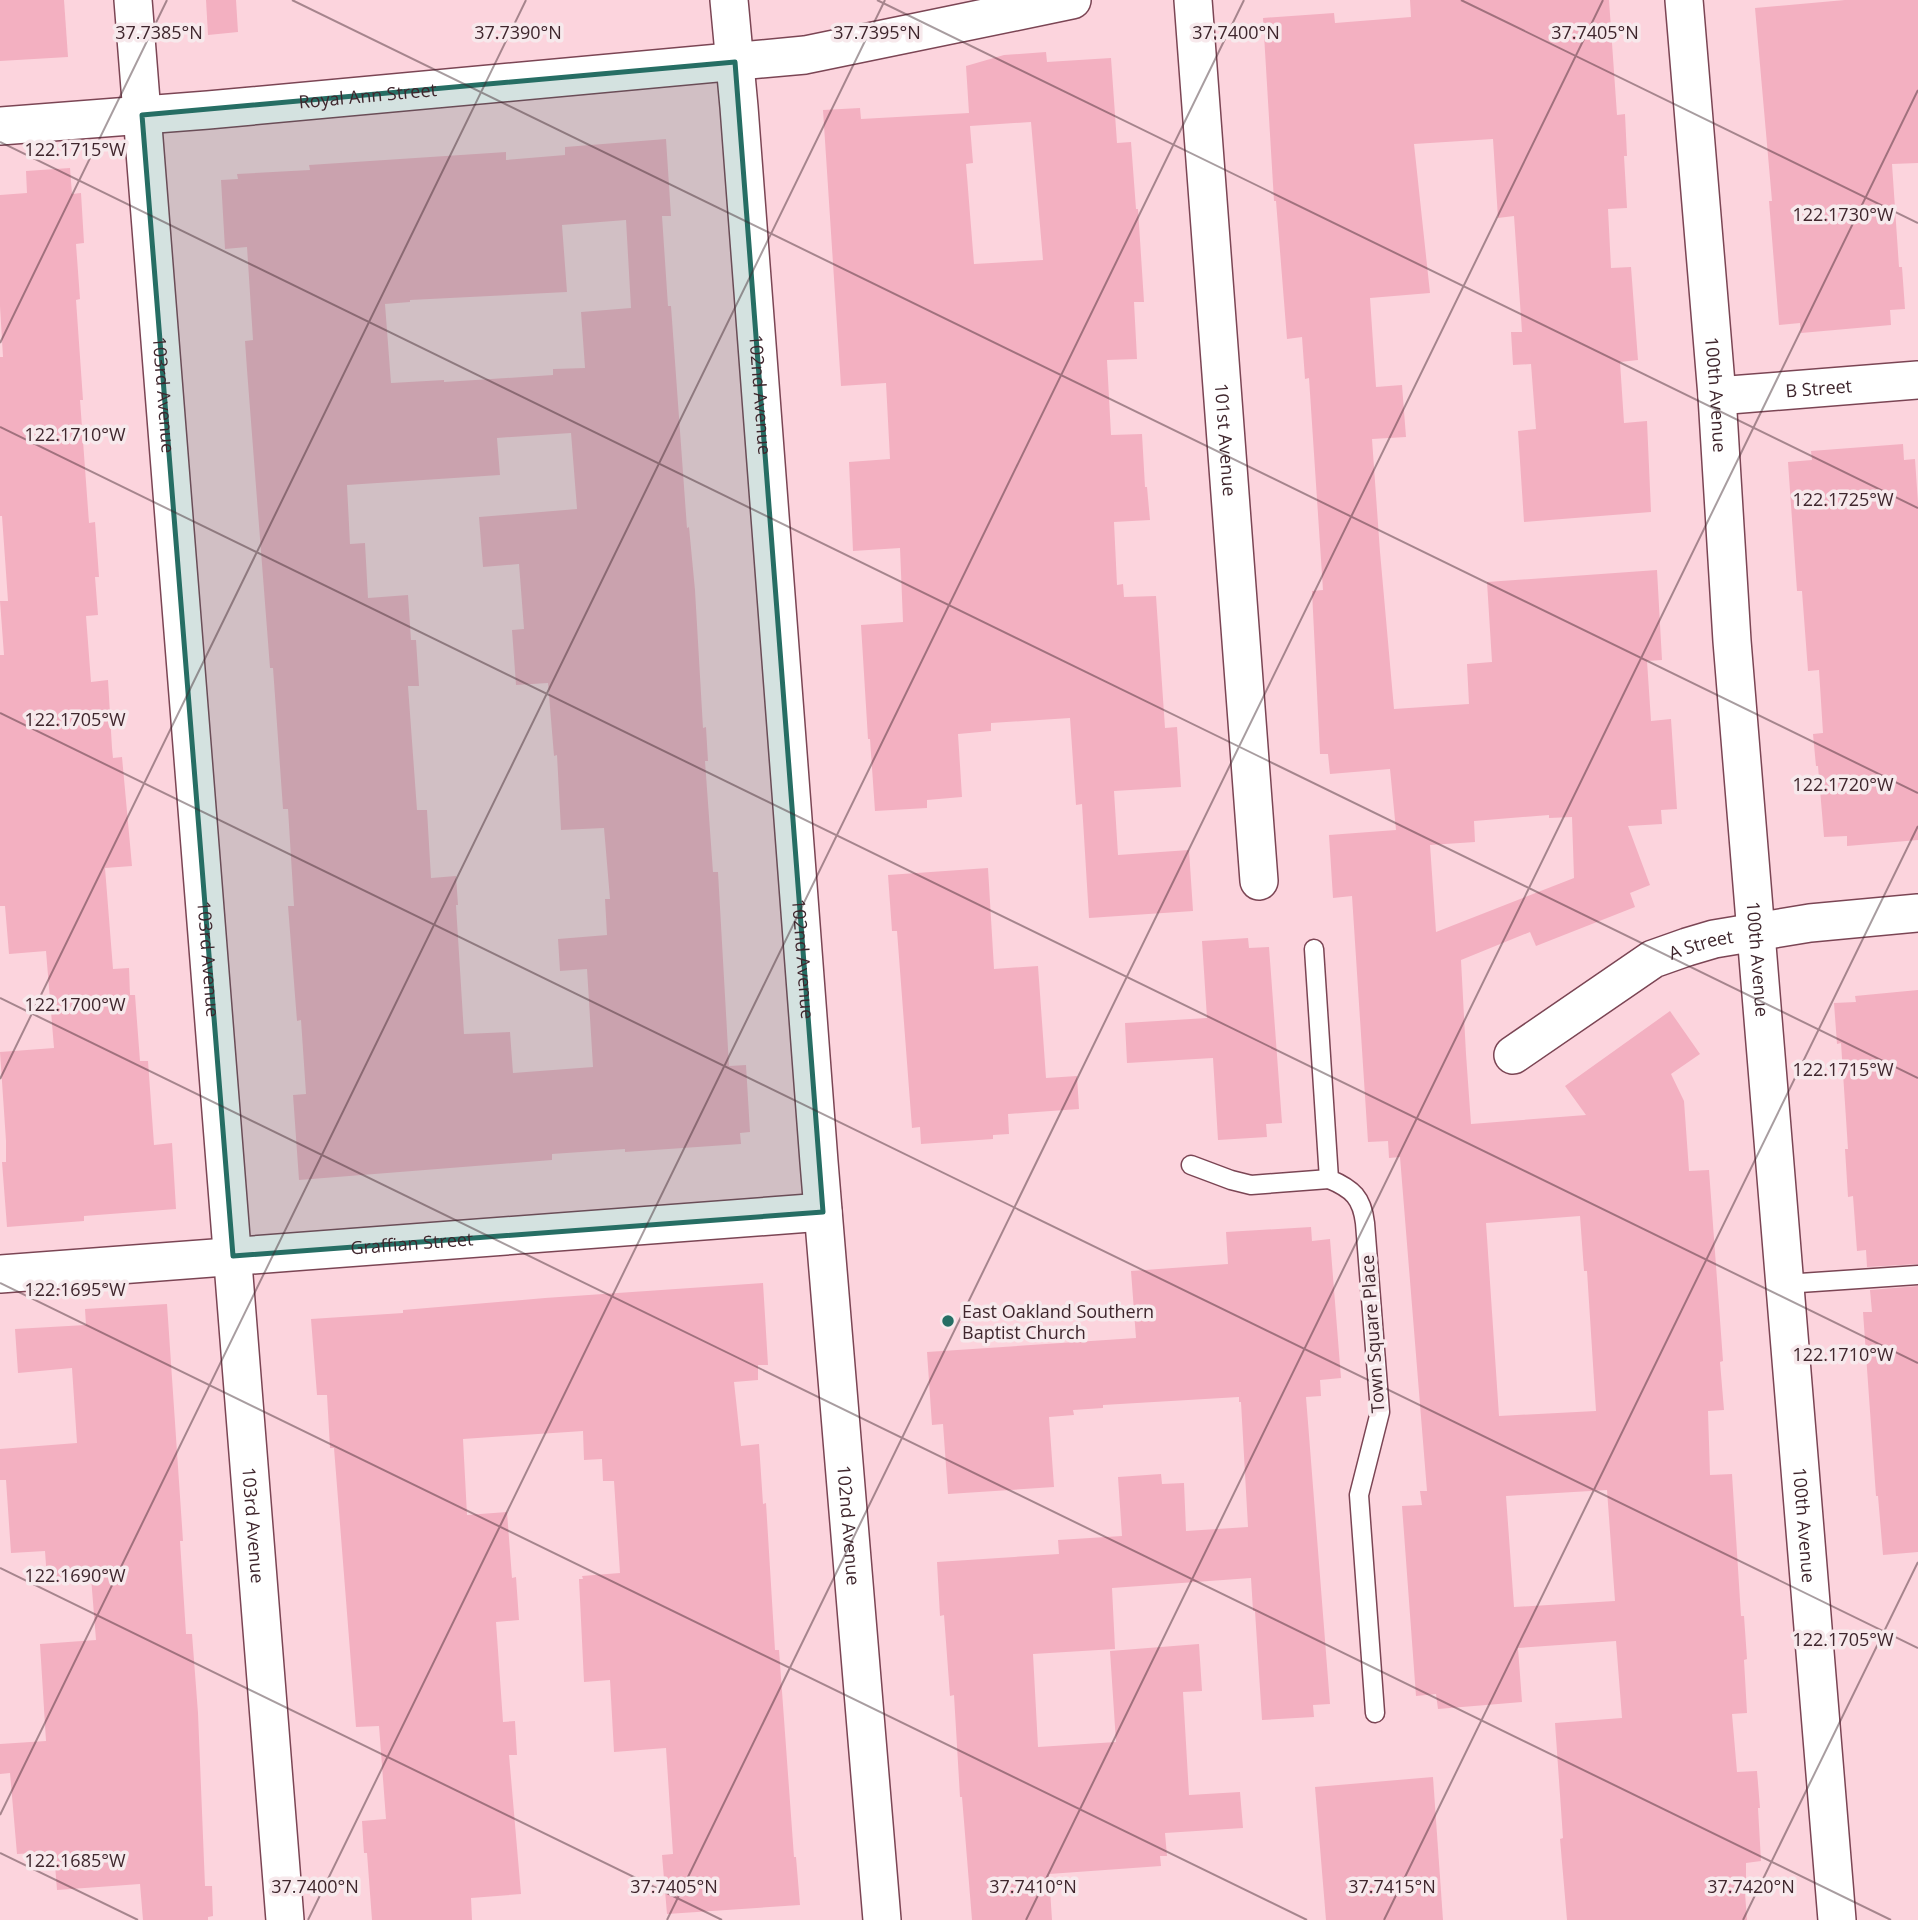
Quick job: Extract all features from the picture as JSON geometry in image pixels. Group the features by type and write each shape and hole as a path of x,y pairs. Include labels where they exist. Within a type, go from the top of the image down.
{"street":[{"name":"103rd Avenue","path":"133,0 285,1920"},
{"name":"102nd Avenue","path":"729,0 823,1212 882,1920"},
{"name":"Royal Ann Street","path":"0,126 804,55 1072,0"},
{"name":"101st Avenue","path":"1193,0 1259,881"},
{"name":"100th Avenue","path":"1684,0 1717,396 1732,642 1837,1920"},
{"name":"B Street","path":"1717,396 1918,380"},
{"name":"A Street","path":"1513,1055 1653,959 1714,939 1810,923 1918,913"},
{"name":"Graffian Street","path":"0,1274 823,1212"}],"lane":[{"path":"1191,1165 1251,1185 1329,1179 1314,949"},
{"name":"Town Square Place","path":"1329,1179 1355,1194 1363,1207 1365,1223 1380,1412 1359,1495 1375,1713"},
{"path":"1785,1284 1918,1275"}],"highlighted area":[{"path":"735,62 823,1212 233,1256 142,115"}],"building":[{"path":"0,0 64,0 68,57 0,61"},
{"path":"206,0 236,0 238,32 208,35"},
{"path":"1410,0 1609,0 1617,115 1625,114 1627,156 1624,156 1627,208 1608,209 1611,268 1631,267 1638,360 1620,362 1624,423 1647,421 1651,512 1524,522 1518,431 1536,429 1531,364 1513,365 1511,332 1522,332 1514,216 1498,218 1493,139 1414,144 1430,293 1370,298 1376,387 1402,385 1406,437 1372,439 1380,552 1394,709 1469,704 1467,664 1492,662 1487,582 1657,570 1662,660 1647,661 1651,721 1671,719 1677,809 1661,810 1662,824 1628,826 1650,885 1630,893 1635,907 1536,946 1530,932 1461,960 1466,1054 1471,1124 1586,1115 1565,1086 1670,1011 1700,1054 1671,1074 1684,1101 1689,1171 1709,1170 1724,1410 1708,1411 1710,1475 1732,1474 1741,1616 1744,1616 1747,1659 1744,1660 1747,1713 1732,1714 1737,1772 1757,1771 1760,1808 1761,1861 1746,1863 1744,1879 1747,1920 1567,1920 1555,1723 1622,1718 1616,1641 1518,1648 1522,1702 1438,1709 1436,1694 1416,1696 1402,1506 1422,1505 1420,1491 1427,1491 1400,1157 1389,1158 1388,1141 1368,1142 1352,896 1333,898 1329,835 1396,830 1390,769 1330,774 1328,754 1320,754 1312,591 1323,590 1309,378 1305,379 1302,337 1287,339 1274,201 1263,18 1334,13 1335,23 1411,17","holes":["1549,815 1549,818 1572,817 1574,878 1436,932 1430,845 1475,842 1474,821","1580,1216 1584,1271 1587,1271 1596,1411 1499,1416 1486,1223","1607,1490 1615,1601 1514,1607 1506,1496"]},
{"path":"1845,0 1918,0 1918,163 1892,164 1899,267 1902,267 1905,309 1890,310 1891,325 1801,333 1800,323 1779,325 1769,201 1772,201 1755,8"},
{"path":"1046,52 1047,62 1111,58 1117,143 1131,142 1144,302 1134,302 1137,359 1107,360 1111,435 1142,434 1150,520 1114,522 1117,585 1123,584 1124,597 1156,596 1165,728 1177,727 1181,787 1114,791 1118,855 1189,850 1193,911 1089,918 1082,804 1076,805 1070,718 991,723 991,731 958,734 962,797 927,800 927,808 875,811 861,625 903,622 900,548 853,551 849,462 890,459 886,383 841,386 823,110 860,108 861,119 969,113 966,66 1004,55","holes":["1031,122 1043,260 974,264 966,164 973,163 970,126"]},
{"path":"666,139 671,216 662,216 668,306 671,306 687,528 689,527 695,590 703,728 706,727 708,761 705,761 713,872 718,872 729,1066 746,1065 750,1132 740,1133 741,1144 552,1154 552,1160 299,1180 293,1095 306,1094 288,906 294,906 288,809 283,809 247,370 245,341 253,340 247,247 225,249 221,180 238,179 237,174 310,170 309,165 506,152 506,160 565,155 565,147","holes":["626,220 631,308 581,312 585,368 553,369 553,375 391,383 385,304 410,300 567,292 562,225","571,433 577,509 479,517 483,567 519,564 524,629 512,630 516,685 548,683 554,756 557,755 561,830 604,828 610,899 605,899 607,935 558,939 560,971 587,969 593,1067 513,1073 510,1032 464,1034 456,876 431,878 427,810 417,810 408,686 419,686 416,640 411,640 408,595 368,598 365,543 350,544 347,485 500,475 497,438"]},
{"path":"70,168 72,194 81,193 84,243 76,244 80,299 76,300 83,400 80,400 89,523 95,522 99,577 95,577 98,615 86,616 91,682 108,680 113,758 122,757 132,866 105,868 113,969 129,968 130,995 135,995 140,1061 148,1061 154,1145 172,1143 176,1209 84,1216 84,1221 7,1227 2,1162 6,1162 6,1141 0,1052 54,1048 46,951 9,954 5,906 0,906 0,655 4,655 0,601 8,601 0,516 0,357 3,357 0,195 27,193 26,171"},
{"path":"1903,444 1904,460 1915,459 1918,503 1918,840 1847,846 1847,836 1824,837 1813,734 1823,733 1819,670 1808,671 1802,591 1797,591 1788,462 1812,460 1811,451"},
{"path":"988,868 994,969 1038,966 1046,1078 1077,1076 1079,1109 1008,1114 1009,1134 993,1135 993,1139 921,1144 920,1127 912,1128 897,931 892,931 888,875"},
{"path":"1248,938 1249,948 1269,947 1282,1123 1266,1124 1267,1137 1218,1140 1213,1058 1127,1063 1125,1023 1207,1018 1202,941"},
{"path":"1918,990 1918,1264 1867,1267 1866,1250 1857,1251 1853,1196 1848,1197 1845,1149 1848,1149 1841,1043 1837,1044 1834,1003 1856,1002 1855,996"},
{"path":"1311,1227 1312,1241 1330,1239 1341,1378 1320,1380 1321,1396 1306,1397 1330,1704 1313,1705 1314,1717 1262,1720 1251,1578 1112,1588 1115,1649 1033,1654 1038,1747 1116,1742 1110,1651 1199,1644 1202,1691 1183,1692 1189,1795 1240,1792 1243,1828 1165,1833 1167,1856 1160,1856 1161,1866 1049,1874 1052,1920 972,1920 960,1797 954,1695 950,1696 944,1615 940,1616 937,1562 1059,1554 1058,1540 1122,1536 1118,1477 1161,1474 1162,1484 1184,1483 1186,1531 1248,1527 1241,1402 1239,1397 1103,1405 1103,1408 1073,1410 1074,1415 1049,1417 1054,1487 948,1494 943,1424 932,1425 927,1352 1136,1338 1131,1271 1228,1264 1226,1232"},
{"path":"763,1283 768,1365 758,1365 758,1380 734,1382 741,1446 759,1444 763,1504 766,1503 775,1650 779,1650 800,1905 667,1914 662,1855 673,1854 666,1748 614,1752 610,1680 584,1682 579,1579 583,1579 582,1576 620,1573 614,1481 603,1481 602,1459 584,1460 583,1431 463,1439 467,1515 507,1512 512,1578 516,1577 519,1620 496,1622 503,1722 515,1721 517,1755 509,1755 521,1894 471,1898 472,1920 372,1920 362,1821 386,1819 379,1726 356,1727 334,1448 330,1448 327,1395 317,1395 311,1319 403,1313 403,1310 545,1298"},
{"path":"1918,1286 1918,1552 1883,1555 1876,1496 1863,1312 1872,1312 1870,1290"},
{"path":"167,1304 183,1541 180,1541 186,1634 192,1634 198,1713 205,1886 212,1886 213,1916 208,1917 208,1920 143,1920 140,1884 57,1890 54,1852 17,1854 10,1773 0,1774 0,1744 46,1741 40,1644 96,1640 91,1577 47,1579 45,1551 11,1553 6,1480 0,1480 0,1449 77,1443 72,1368 18,1373 15,1329 86,1325 85,1309"},
{"path":"1433,1777 1443,1920 1326,1920 1315,1787"}],"place":[{"name":"East Oakland Southern Baptist Church","path":"948,1321"}]}
